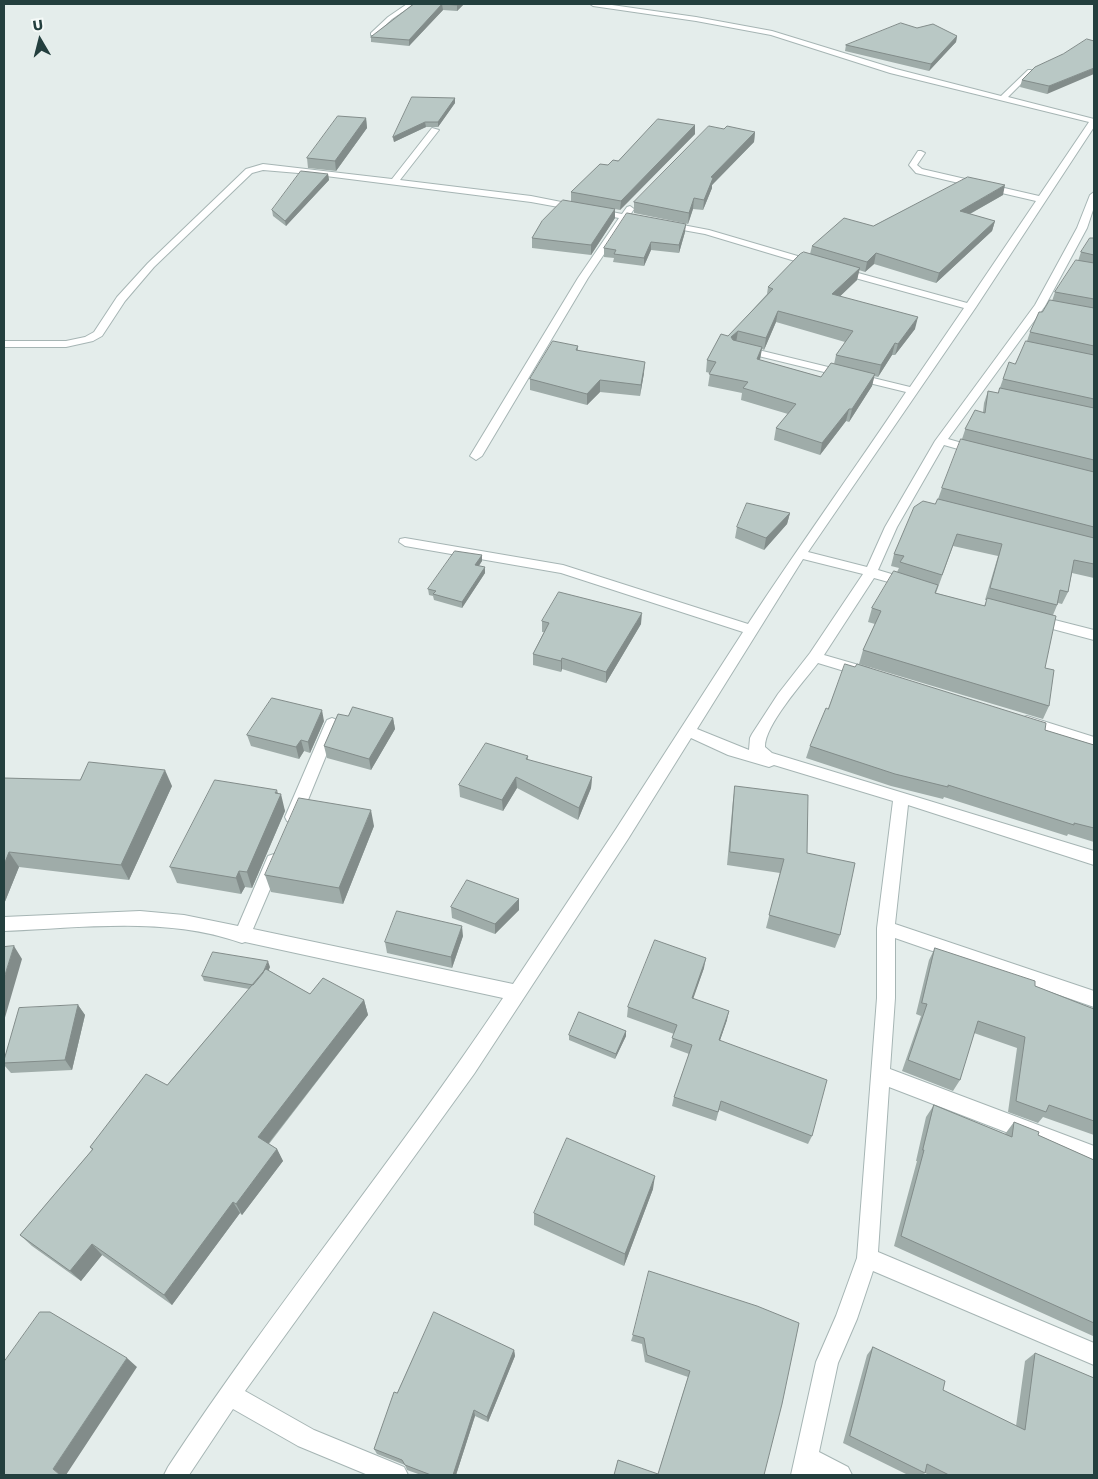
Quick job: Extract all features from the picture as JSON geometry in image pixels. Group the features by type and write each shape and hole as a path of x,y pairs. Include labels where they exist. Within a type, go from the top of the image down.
{"street":[{"path":"373,34 390,18 410,4"},
{"path":"176,1475 229,1394 389,1178 467,1068 688,731 751,630 807,556 914,391 1094,121 892,71 799,41 746,27 594,4"},
{"path":"1002,98 1028,72"},
{"path":"394,182 435,130"},
{"path":"920,153 913,165 919,171 1041,199"},
{"path":"4,344 76,343 93,338 98,334 132,285 165,250 253,169 276,168 531,199 624,215 706,232 971,307"},
{"path":"784,763 759,752 756,746 757,738 783,698 815,657 871,572 891,527 913,499 941,441 977,390 1017,347 1045,306 1066,265 1088,229 1094,195"},
{"path":"476,456 583,278 624,215 638,201"},
{"path":"736,348 914,391"},
{"path":"977,390 995,394"},
{"path":"941,441 989,453"},
{"path":"405,542 562,569 751,630"},
{"path":"807,556 847,565 924,589"},
{"path":"1018,615 1094,635"},
{"path":"815,657 878,677"},
{"path":"1010,717 1094,743"},
{"path":"287,830 332,724"},
{"path":"688,731 750,757 784,763 901,796 1094,858"},
{"path":"840,1475 805,1466 827,1362 846,1319 867,1258 886,998 886,928 901,796"},
{"path":"242,936 280,848"},
{"path":"4,924 140,918 184,922 517,994"},
{"path":"886,928 1094,999"},
{"path":"879,1074 1094,1156"},
{"path":"867,1258 1094,1354"},
{"path":"229,1394 306,1438 396,1475"}],"building":[{"path":"414,4 442,4 409,40 371,37"},
{"path":"901,23 917,28 933,24 957,36 931,64 846,45"},
{"path":"1087,39 1094,41 1094,68 1049,86 1022,80 1035,67 1063,54"},
{"path":"412,97 455,98 438,122 425,122 393,137"},
{"path":"338,116 366,118 335,161 307,158"},
{"path":"658,119 695,125 621,201 571,192 600,164 608,165 613,160 618,161"},
{"path":"709,126 724,129 727,126 755,132 711,177 713,178 704,200 694,198 689,213 634,202"},
{"path":"301,171 328,174 285,221 272,210"},
{"path":"968,177 1005,185 960,211 995,221 939,273 876,253 867,262 812,246 844,218 873,226"},
{"path":"563,200 615,209 591,245 532,238 542,221"},
{"path":"627,213 686,224 679,245 651,242 644,258 614,254 616,250 604,248"},
{"path":"1090,238 1094,238 1094,255 1081,252"},
{"path":"804,252 860,268 832,294 918,317 898,344 895,343 881,365 836,355 853,331 778,311 766,338 738,331 731,337 733,340 762,347 757,359 821,377 831,363 875,374 852,409 849,409 822,443 776,428 796,404 743,388 748,382 709,374 716,362 707,360 721,334 728,336 773,289 768,287"},
{"path":"1076,260 1094,263 1094,299 1055,292"},
{"path":"1050,300 1094,308 1094,346 1030,332 1039,312 1042,312"},
{"path":"553,341 578,346 576,350 645,362 641,385 600,380 587,394 530,379"},
{"path":"1026,341 1094,355 1094,399 1003,379 1009,362 1015,364"},
{"path":"1000,388 1094,408 1094,460 965,429 975,410 985,413 988,391 998,393"},
{"path":"961,439 1094,472 1094,527 942,488"},
{"path":"938,499 1094,538 1094,564 1074,560 1068,592 1060,590 1057,605 990,588 1002,544 957,534 942,575 900,562 904,556 894,554 914,507 923,501 935,504"},
{"path":"747,503 790,513 766,538 737,527"},
{"path":"455,551 482,555 475,565 485,567 462,602 433,594 436,591 428,589"},
{"path":"894,571 938,585 935,593 985,606 987,598 1056,616 1045,668 1054,670 1049,706 863,650 881,611 872,608"},
{"path":"559,592 642,613 606,672 562,658 561,661 533,654 549,623 542,621"},
{"path":"845,664 855,667 857,664 1046,723 1045,730 1094,745 1094,828 1074,823 1074,825 948,785 948,787 895,774 810,746 826,708 828,709"},
{"path":"272,698 322,710 308,742 301,740 296,747 247,735"},
{"path":"353,707 393,718 369,759 324,746 338,714 348,716"},
{"path":"486,743 528,756 526,759 592,777 579,808 516,777 502,800 459,785"},
{"path":"89,762 165,770 121,865 9,852 4,865 4,778 80,780"},
{"path":"215,780 277,790 275,793 281,794 247,872 239,871 236,878 170,867"},
{"path":"735,786 808,795 807,853 855,863 840,935 769,915 784,859 730,852"},
{"path":"299,798 371,810 339,888 265,875"},
{"path":"467,880 519,899 495,924 451,907"},
{"path":"397,911 462,926 451,957 385,942"},
{"path":"655,940 706,958 692,998 729,1011 719,1040 827,1080 812,1136 721,1101 718,1112 674,1097 692,1045 672,1038 677,1025 628,1007"},
{"path":"14,946 4,978 4,947"},
{"path":"935,948 1035,981 1035,986 1094,1009 1094,1121 1049,1105 1046,1112 1016,1101 1025,1037 978,1021 960,1080 908,1060 927,1004 922,1003"},
{"path":"213,952 268,961 263,973 253,985 202,976"},
{"path":"266,969 310,994 323,978 364,1000 258,1137 277,1149 236,1204 233,1202 164,1295 92,1244 70,1271 20,1235 93,1149 90,1147 146,1074 167,1085"},
{"path":"78,1005 65,1060 4,1063 19,1008"},
{"path":"579,1012 626,1031 616,1054 569,1035"},
{"path":"934,1105 1012,1137 1014,1122 1039,1132 1038,1135 1094,1160 1094,1323 901,1236"},
{"path":"567,1138 655,1176 625,1254 534,1213"},
{"path":"649,1271 757,1306 799,1323 782,1404 764,1475 614,1475 618,1460 658,1474 690,1371 647,1355 644,1338 633,1335"},
{"path":"40,1312 50,1312 127,1358 53,1469 60,1475 4,1475 4,1362"},
{"path":"434,1312 514,1350 487,1417 474,1410 453,1475 431,1475 405,1465 402,1460 374,1449 394,1392 397,1393"},
{"path":"873,1347 945,1381 943,1390 1025,1430 1035,1353 1094,1378 1094,1475 949,1475 927,1464 925,1473 850,1436"}]}
